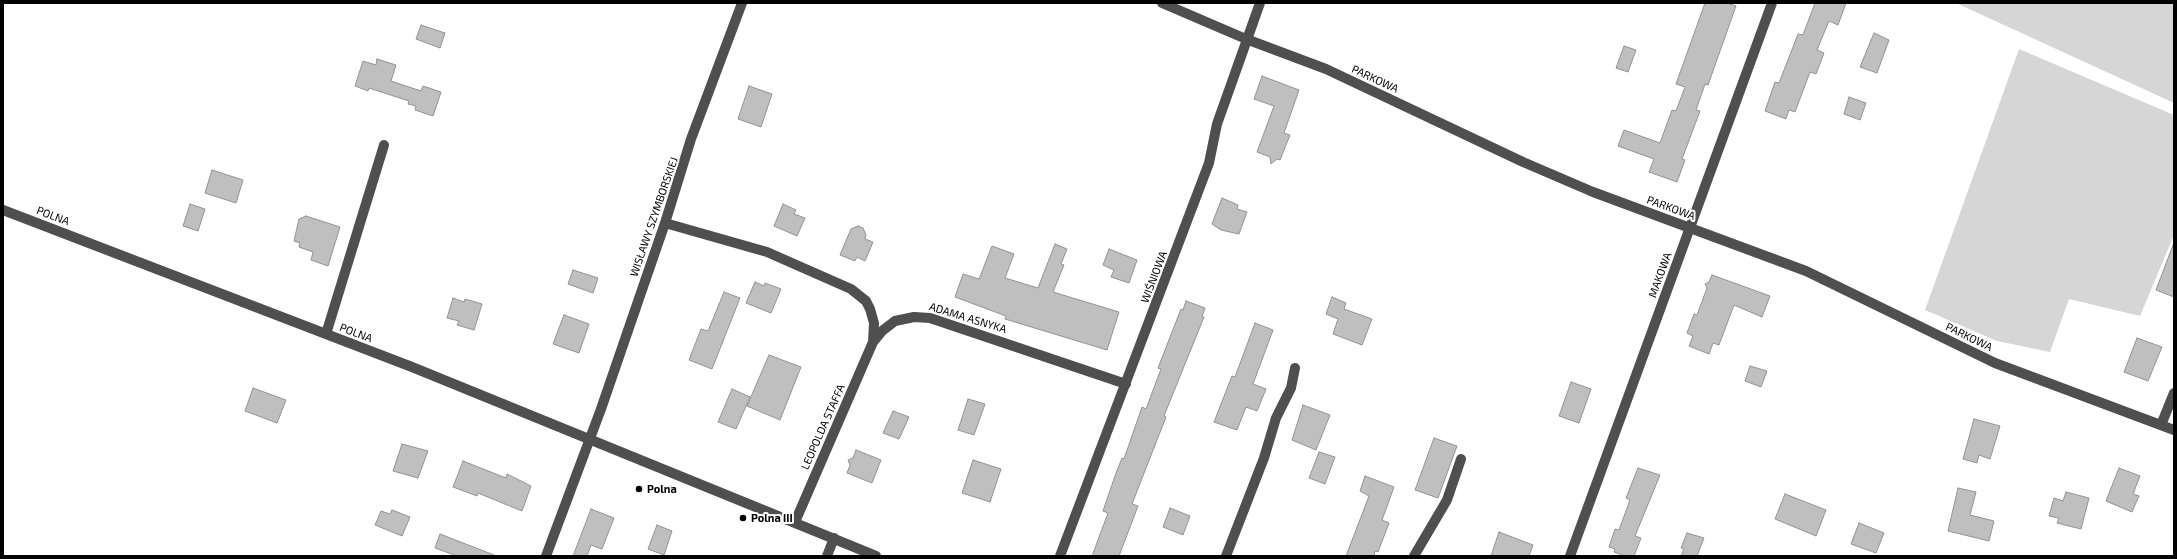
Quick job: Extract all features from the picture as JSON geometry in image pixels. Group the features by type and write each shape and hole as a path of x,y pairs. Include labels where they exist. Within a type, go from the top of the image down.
{"street":[{"name":"WISŁAWY SZYMBORSKIEJ","path":"546,556 590,439 665,223 691,139 742,3"},
{"name":"PARKOWA","path":"1162,3 1246,39 1326,69 1564,180 1806,271 1996,362 2174,430"},
{"name":"WIŚNIOWA","path":"1060,556 1209,164 1217,124 1260,3"},
{"name":"MAKOWA","path":"1570,556 1772,3"},
{"path":"326,334 384,146"},
{"name":"POLNA","path":"3,210 326,334 590,439 876,556"},
{"path":"665,223 767,252 851,289 863,298 870,309 874,324 873,342"},
{"name":"ADAMA ASNYKA","path":"873,342 889,324 904,318 923,316 1126,384"},
{"name":"LEOPOLDA STAFFA","path":"795,522 873,342"},
{"path":"1226,556 1264,458 1276,418 1291,388 1295,368"},
{"path":"2162,425 2174,393"},
{"path":"1414,556 1447,500 1461,459"},
{"path":"827,556 834,538"}],"shaded area":[{"path":"1956,3 2174,3 2174,103"},
{"path":"2019,49 2174,115 2174,235 2140,316 2069,299 2050,352 1997,341 1925,310"}],"building":[{"path":"1705,3 1727,3 1736,6 1708,85 1705,84 1696,110 1700,111 1682,159 1685,160 1677,182 1649,172 1654,159 1618,146 1624,130 1660,143 1672,110 1676,111 1685,87 1676,84"},
{"path":"1815,3 1846,3 1838,25 1829,21 1817,50 1824,53 1816,74 1810,72 1795,112 1789,110 1786,119 1765,111 1775,82 1779,83 1798,34 1803,35"},
{"path":"421,25 445,33 440,48 416,39"},
{"path":"1874,33 1889,40 1877,73 1860,67"},
{"path":"1624,46 1636,50 1628,72 1616,68"},
{"path":"377,59 396,65 391,81 421,91 423,86 441,92 433,116 415,110 416,106 408,104 409,101 369,88 368,91 355,86 363,61 376,65"},
{"path":"1262,76 1299,90 1284,133 1290,135 1280,160 1277,159 1271,164 1270,157 1257,152 1274,106 1254,99"},
{"path":"749,86 772,94 761,127 738,119"},
{"path":"1849,97 1866,103 1860,120 1844,114"},
{"path":"212,170 243,180 236,203 205,193"},
{"path":"1222,198 1238,205 1237,209 1247,212 1239,234 1221,230 1212,224"},
{"path":"190,204 205,209 198,231 183,226"},
{"path":"783,204 796,210 794,214 805,218 797,236 774,226"},
{"path":"306,216 340,227 328,266 311,260 313,252 299,247 300,243 294,241 299,219"},
{"path":"858,226 863,228 866,235 865,239 873,242 865,261 857,257 855,261 840,255 851,229"},
{"path":"1055,244 1067,249 1061,264 1064,265 1053,292 1119,312 1107,350 1005,319 1006,316 955,297 963,274 979,279 992,246 1014,254 1005,278 1038,288"},
{"path":"2174,245 2174,297 2156,290"},
{"path":"1109,249 1137,260 1129,283 1111,277 1114,270 1103,265"},
{"path":"573,270 598,278 593,293 568,284"},
{"path":"1712,275 1770,296 1762,317 1734,305 1719,345 1713,343 1709,354 1689,346 1693,336 1687,333 1694,314 1697,315 1707,288 1705,284 1709,282"},
{"path":"755,282 764,286 765,283 781,289 771,313 746,303"},
{"path":"724,292 740,298 712,369 689,360 701,329 708,331"},
{"path":"1332,297 1346,303 1344,309 1372,319 1362,345 1333,334 1338,319 1326,314"},
{"path":"453,298 464,302 465,299 482,304 474,330 457,325 459,321 447,318"},
{"path":"1186,301 1205,308 1202,317 1204,317 1164,416 1166,417 1132,504 1138,506 1119,556 1092,556 1108,513 1103,511 1116,473 1122,458 1124,459 1142,407 1146,409 1161,369 1158,368 1181,309 1183,310"},
{"path":"564,315 589,324 579,353 553,344"},
{"path":"1255,323 1273,330 1253,384 1266,389 1257,411 1246,407 1237,430 1214,422 1232,376 1235,377"},
{"path":"2137,338 2162,347 2148,381 2124,372"},
{"path":"769,355 801,367 780,420 747,406"},
{"path":"1750,366 1767,371 1761,387 1745,381"},
{"path":"1571,382 1591,389 1579,423 1559,416"},
{"path":"253,388 286,400 277,423 245,411"},
{"path":"732,389 750,397 736,429 718,422"},
{"path":"968,399 985,404 974,435 958,430"},
{"path":"1303,405 1330,415 1316,450 1292,440"},
{"path":"893,411 909,417 899,439 883,433"},
{"path":"1974,419 2000,426 1990,459 1979,455 1977,463 1963,459"},
{"path":"1434,438 1457,446 1438,498 1415,490"},
{"path":"402,444 428,451 418,478 393,471"},
{"path":"856,450 881,460 872,483 847,473 850,465 848,460 853,458"},
{"path":"1319,452 1335,457 1325,484 1309,478"},
{"path":"973,460 1001,469 990,502 962,493"},
{"path":"463,461 506,478 507,474 531,486 522,511 478,493 477,496 453,487"},
{"path":"1638,468 1660,475 1635,536 1641,538 1634,556 1625,556 1614,552 1615,549 1609,547 1615,529 1619,530 1630,500 1626,498"},
{"path":"2119,468 2140,476 2133,494 2139,496 2132,512 2106,501"},
{"path":"1365,476 1394,487 1382,520 1389,523 1378,552 1375,551 1374,556 1346,556 1369,496 1360,491"},
{"path":"1958,488 1976,492 1970,515 1994,521 1989,541 1948,531"},
{"path":"2066,492 2089,498 2081,529 2057,523 2059,518 2049,516 2054,498 2063,501"},
{"path":"1785,494 1826,510 1816,536 1775,519"},
{"path":"1170,508 1190,516 1183,535 1163,527"},
{"path":"591,509 614,518 602,549 591,545 587,556 573,556"},
{"path":"392,510 410,517 402,536 375,525 381,511 390,514"},
{"path":"1859,523 1884,533 1876,553 1851,544"},
{"path":"657,525 672,531 664,555 648,549"},
{"path":"1499,532 1533,545 1529,556 1491,556"},
{"path":"1687,533 1704,538 1697,556 1681,556 1684,549 1681,548"},
{"path":"440,534 494,555 457,556 435,548"}],"place":[{"name":"Polna","path":"639,489"},
{"name":"Polna III","path":"743,518"}]}
